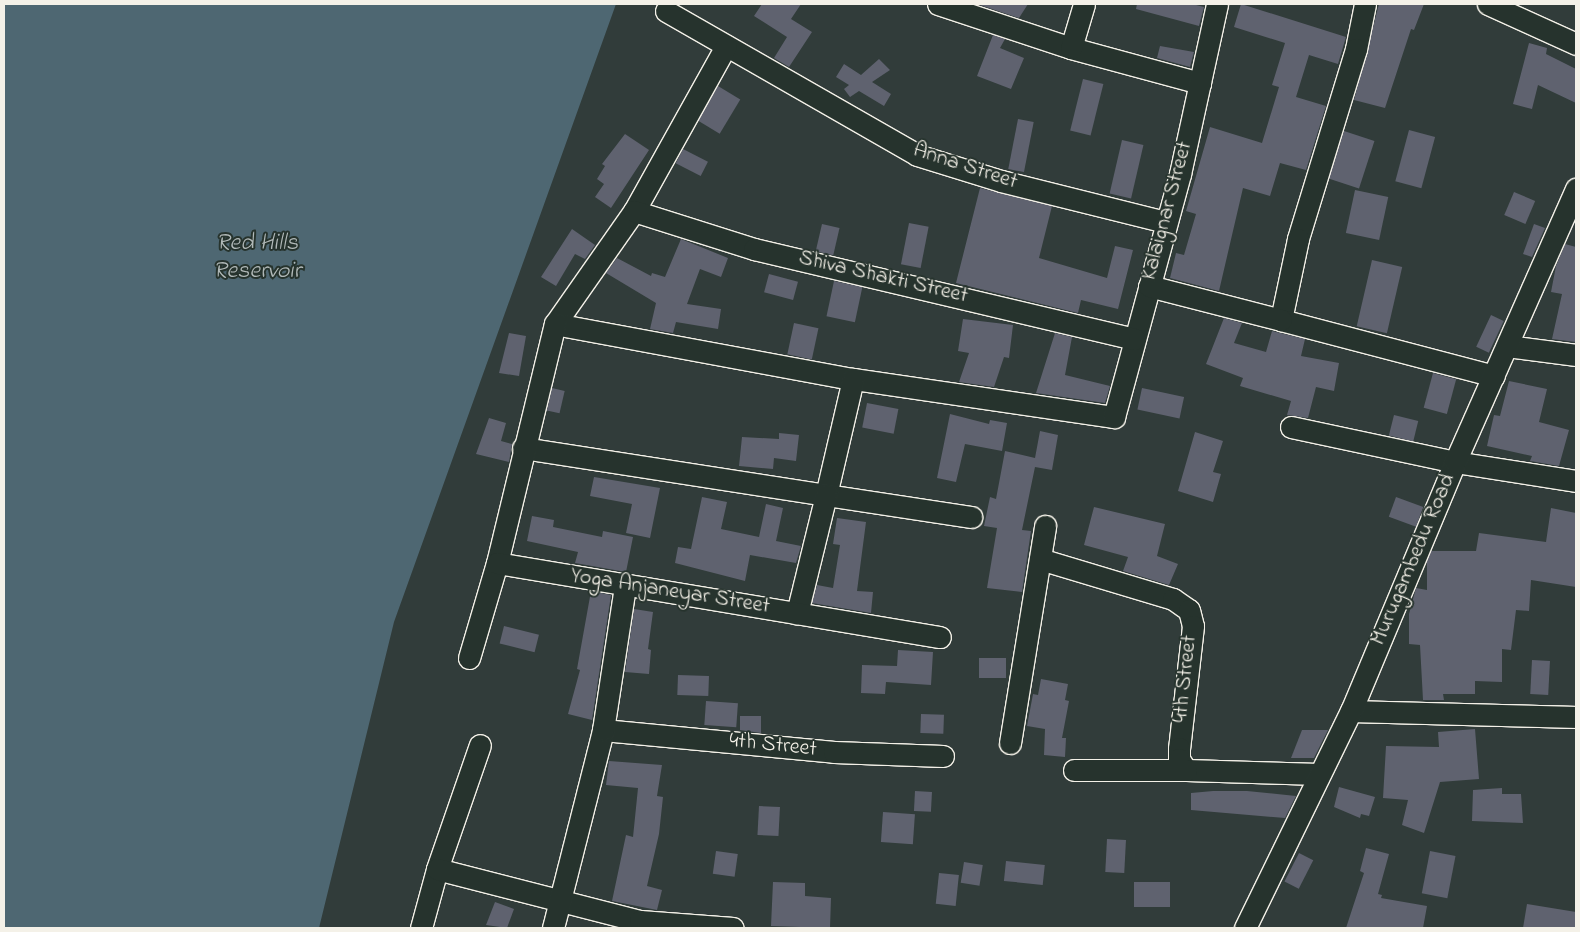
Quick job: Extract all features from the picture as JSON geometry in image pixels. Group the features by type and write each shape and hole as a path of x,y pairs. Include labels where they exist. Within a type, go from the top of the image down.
{"street":[{"path":"938,4 1071,48 1200,83"},
{"path":"1071,48 1084,4"},
{"name":"Kalaignar Street","path":"853,379 1114,417 1166,222 1217,4"},
{"path":"1282,320 1298,239 1356,49 1365,4"},
{"path":"1488,4 1576,44"},
{"name":"Anna Street","path":"666,11 917,154 1001,181 1166,222"},
{"path":"469,658 497,563 554,324 634,211 726,46"},
{"name":"Murugambedu Road","path":"1245,928 1351,711 1455,462 1576,188"},
{"name":"Shiva Shakti Street","path":"634,211 754,249 1134,339"},
{"path":"1149,286 1494,376"},
{"path":"554,324 853,379 796,612"},
{"path":"1507,346 1576,355"},
{"path":"1292,427 1455,462 1576,481"},
{"path":"523,448 971,517"},
{"path":"1010,743 1045,526"},
{"name":"4th Street","path":"1040,559 1173,599 1189,610 1193,626 1178,748 1179,759 1186,770"},
{"name":"Yoga Anjaneyar Street","path":"497,563 625,586 796,612 940,637"},
{"path":"553,928 603,730 625,586"},
{"path":"1351,711 1576,717"},
{"name":"4th Street","path":"603,730 834,752 943,756"},
{"path":"421,928 437,869 480,745"},
{"path":"1074,770 1186,770 1320,774"},
{"path":"437,869 639,924 733,928"}],"water":[{"name":"Red Hills Reservoir","path":"4,4 616,4 394,622 319,928 4,928"}],"building":[{"path":"762,4 801,4 791,19 812,32 789,67 774,58 787,37 754,16"},
{"path":"977,4 1028,4 1019,18"},
{"path":"1137,4 1192,4 1204,7 1199,26 1136,9"},
{"path":"1241,4 1346,37 1338,64 1309,55 1296,97 1326,106 1306,170 1280,163 1270,196 1243,188 1219,291 1170,278 1176,253 1184,255 1196,214 1186,211 1210,127 1262,143 1279,87 1272,85 1285,43 1234,27"},
{"path":"1379,4 1424,4 1414,30 1411,29 1385,108 1354,100"},
{"path":"993,35 1005,39 1000,48 1024,58 1011,89 977,76"},
{"path":"1529,43 1547,48 1546,54 1576,69 1576,103 1538,85 1532,109 1513,104"},
{"path":"1160,46 1194,52 1190,67 1157,58"},
{"path":"879,59 890,70 872,82 891,94 884,106 859,91 850,97 844,89 849,85 836,77 844,64 861,75"},
{"path":"1083,79 1103,84 1091,136 1070,130"},
{"path":"718,86 740,99 720,134 697,120"},
{"path":"1018,119 1034,122 1024,172 1008,169"},
{"path":"1409,130 1435,137 1421,188 1395,181"},
{"path":"1344,131 1374,141 1359,188 1329,179"},
{"path":"625,134 649,150 611,208 595,197 604,184 597,179 605,166 602,164"},
{"path":"1122,140 1143,145 1131,199 1110,194"},
{"path":"683,149 708,162 701,176 676,163"},
{"path":"980,188 1052,206 1039,258 1107,278 1115,246 1133,250 1118,309 1081,300 1078,313 956,283"},
{"path":"1355,190 1388,197 1379,240 1346,233"},
{"path":"1514,192 1535,201 1525,224 1504,215"},
{"path":"909,223 929,227 921,268 901,264"},
{"path":"822,224 840,228 833,255 816,251"},
{"path":"1534,224 1545,228 1532,257 1523,254"},
{"path":"572,229 595,245 585,259 575,254 556,286 541,277"},
{"path":"681,239 728,258 721,277 700,269 687,304 721,309 718,329 676,322 673,333 650,329 656,303 606,273 617,258 651,276 652,273 665,277"},
{"path":"1565,244 1576,247 1576,342 1552,339 1562,294 1551,292 1556,266"},
{"path":"1372,260 1402,267 1387,333 1357,326"},
{"path":"769,274 798,282 793,300 764,292"},
{"path":"834,281 862,287 855,322 827,316"},
{"path":"1491,315 1504,321 1489,353 1476,347"},
{"path":"1224,318 1242,323 1234,343 1266,352 1272,331 1305,339 1301,356 1339,363 1334,391 1316,387 1308,418 1287,415 1291,401 1240,386 1243,378 1206,364"},
{"path":"963,319 1013,325 1009,358 1004,357 994,387 959,382 969,353 958,351"},
{"path":"794,323 818,328 812,359 787,354"},
{"path":"509,333 526,336 519,376 499,373"},
{"path":"1055,333 1072,337 1065,375 1110,386 1105,403 1036,393"},
{"path":"1433,373 1456,379 1447,414 1424,408"},
{"path":"1509,381 1547,389 1539,422 1569,430 1559,466 1530,461 1532,456 1487,446 1494,415 1500,416"},
{"path":"552,388 565,391 559,413 547,410"},
{"path":"1142,388 1184,397 1179,418 1137,410"},
{"path":"867,403 898,409 894,434 862,428"},
{"path":"950,414 989,424 990,420 1007,423 1002,451 965,444 956,482 937,478"},
{"path":"1394,415 1418,421 1413,441 1389,435"},
{"path":"489,418 506,423 501,441 512,444 509,462 476,454"},
{"path":"1040,431 1058,435 1052,470 1035,467 1022,530 1031,531 1022,592 987,588 997,528 984,526 990,497 996,499 1005,451 1035,458"},
{"path":"1195,432 1223,441 1213,472 1221,474 1213,502 1178,491"},
{"path":"779,433 799,435 796,461 774,458 773,469 739,466 742,437 779,439"},
{"path":"594,477 660,488 650,538 626,533 632,504 590,496"},
{"path":"702,497 727,502 721,529 759,537 766,504 783,508 776,541 801,546 796,563 750,555 745,581 675,563 678,547 691,549"},
{"path":"1396,497 1423,507 1416,527 1389,517"},
{"path":"1094,507 1165,524 1157,556 1178,564 1169,585 1123,571 1128,557 1084,545"},
{"path":"1551,508 1576,513 1576,587 1531,580 1529,611 1516,610 1511,650 1502,649 1502,682 1475,681 1475,694 1443,694 1444,700 1423,700 1420,645 1409,644 1409,614 1416,588 1427,590 1427,561 1431,551 1476,551 1479,533 1546,542"},
{"path":"532,516 554,520 553,527 602,537 603,531 633,537 626,572 575,563 578,552 527,541"},
{"path":"837,518 866,522 857,591 873,592 871,613 812,603 817,585 833,588 840,545 833,544"},
{"path":"591,591 611,595 592,720 568,714 580,670 577,669"},
{"path":"634,609 653,612 648,649 651,650 649,674 625,672"},
{"path":"504,626 539,635 535,652 500,643"},
{"path":"898,650 933,652 931,685 886,682 885,694 861,693 862,665 897,666"},
{"path":"979,658 1006,658 1006,678 979,678"},
{"path":"1532,660 1550,661 1548,695 1530,694"},
{"path":"678,675 709,676 708,696 677,695"},
{"path":"1041,679 1068,684 1065,700 1069,701 1062,738 1066,738 1065,757 1044,755 1045,729 1027,726 1033,694 1038,695"},
{"path":"706,701 738,703 736,727 704,725"},
{"path":"921,714 944,715 943,734 920,733"},
{"path":"740,716 761,716 761,733 740,730"},
{"path":"1475,729 1479,779 1440,782 1424,833 1402,825 1408,800 1383,798 1386,746 1439,747 1438,732"},
{"path":"1302,730 1328,730 1314,758 1291,758"},
{"path":"609,761 662,765 657,796 663,797 659,834 647,886 662,890 657,910 612,901 626,835 633,837 638,788 606,785"},
{"path":"1339,787 1375,797 1369,816 1361,814 1360,818 1334,807"},
{"path":"1502,788 1502,794 1521,794 1523,823 1472,821 1473,790"},
{"path":"915,791 932,792 931,812 914,811"},
{"path":"1247,791 1296,796 1285,818 1191,810 1191,793"},
{"path":"759,806 780,807 778,836 757,835"},
{"path":"883,812 915,814 913,844 881,842"},
{"path":"1107,839 1126,840 1124,873 1105,872"},
{"path":"1366,848 1389,854 1378,894 1382,895 1381,898 1427,906 1423,928 1346,928 1364,873 1360,871"},
{"path":"716,851 738,854 735,877 713,874"},
{"path":"1430,851 1456,856 1447,898 1422,893"},
{"path":"1299,853 1313,860 1299,889 1284,882"},
{"path":"1006,861 1045,865 1043,885 1004,881"},
{"path":"964,862 983,865 979,886 961,883"},
{"path":"939,873 959,875 956,906 936,904"},
{"path":"773,882 805,883 805,896 831,898 830,928 771,926"},
{"path":"1134,882 1170,882 1170,907 1134,907"},
{"path":"495,902 514,909 507,928 486,925"},
{"path":"1527,904 1576,912 1576,928 1523,928"}]}
